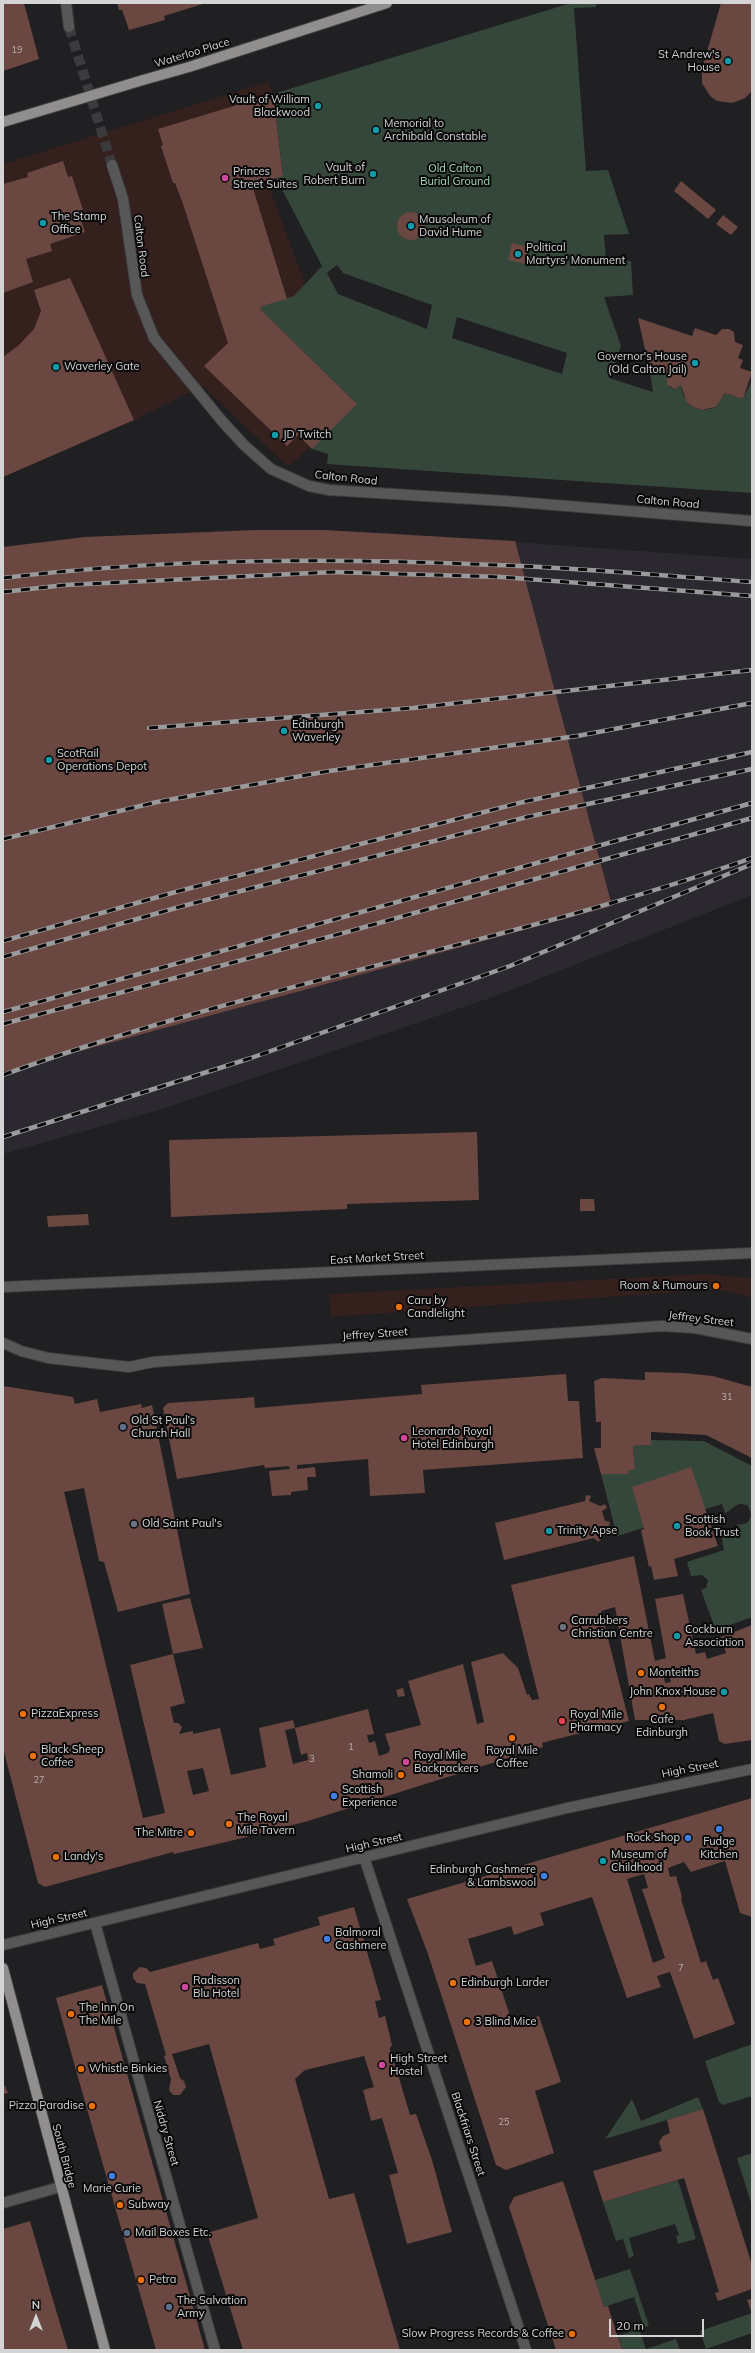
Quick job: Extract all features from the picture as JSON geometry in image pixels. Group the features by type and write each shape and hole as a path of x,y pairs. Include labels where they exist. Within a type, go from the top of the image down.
{"main road":[{"name":"Waterloo Place","path":"3,122 143,80 387,3"},
{"name":"South Bridge","path":"3,1968 60,2187 105,2350"}],"street":[{"path":"66,3 69,27"},
{"name":"Calton Road","path":"112,165 123,200 136,295 154,338 222,421 244,445 271,469 309,486 329,490 505,501 752,521"},
{"name":"East Market Street","path":"3,1286 752,1253"},
{"name":"Jeffrey Street","path":"3,1343 21,1352 48,1358 129,1367 153,1362 662,1326 695,1328 752,1339"},
{"name":"High Street","path":"3,1945 596,1801 752,1769"},
{"name":"Blackfriars Street","path":"364,1857 526,2350"},
{"name":"Niddry Street","path":"95,1923 215,2350"},
{"path":"3,2203 60,2187"}],"shaded area":[{"path":"268,82 273,94 283,176 267,181 311,300 371,393 288,467 203,386 134,420 3,477 3,164"},
{"name":"Edinburgh Waverley","path":"257,530 323,530 387,533 752,559 752,895 496,996 159,1110 3,1154 3,547 85,537"},
{"path":"705,1274 752,1278 752,1298 725,1291 693,1288 692,1291 331,1317 329,1294"}],"green space":[{"name":"Old Calton Burial Ground","path":"571,3 597,3 596,7 574,8 586,171 608,170 629,234 604,235 606,262 631,261 633,295 604,297 621,346 609,378 653,392 649,367 670,373 667,380 669,387 675,389 681,385 682,392 688,403 698,409 703,410 716,407 725,393 743,399 752,380 752,493 327,464 328,454 312,449 356,403 260,309 262,306 294,296 322,266 276,178 283,175 273,94","holes":["337,265 343,273 432,305 427,329 338,294 327,273","457,317 567,353 562,374 452,338"]},
{"path":"651,1440 704,1441 752,1466 752,1617 728,1626 715,1628 701,1590 706,1588 708,1580 702,1575 691,1576 687,1562 724,1550 721,1534 726,1531 733,1534 738,1532 737,1524 747,1523 751,1514 748,1506 741,1504 725,1513 722,1504 617,1536 601,1474 628,1474 628,1471 635,1469 633,1446 651,1445"},
{"path":"752,2044 752,2096 723,2105 719,2102 705,2061"},
{"path":"698,2097 703,2109 605,2139 632,2099 641,2121"},
{"path":"752,2153 752,2206 737,2158"},
{"path":"678,2180 696,2239 678,2244 676,2236 679,2235 675,2224 629,2238 634,2256 629,2258 623,2239 616,2241 603,2202"},
{"path":"630,2269 649,2326 644,2327 634,2297 604,2307 595,2280"},
{"path":"752,2313 752,2333 706,2349 700,2331"},
{"path":"639,2329 646,2349 676,2339 680,2350 622,2350 618,2336"}],"building":[{"path":"3,3 24,3 39,59 3,71"},
{"path":"117,3 206,3 164,16 165,20 129,30 122,10 119,10"},
{"name":"St Andrew's House","path":"721,3 752,3 752,91 745,98 732,103 717,101 710,96 702,83 702,69"},
{"path":"273,94 283,176 252,185 287,299 262,306 260,309 357,404 312,449 298,435 287,446 204,366 228,343 182,201 175,183 173,183 161,146 163,145 158,129"},
{"name":"The Stamp Office","path":"63,161 68,177 72,176 84,213 79,214 85,232 50,244 52,251 26,259 33,282 3,293 3,184 28,177 27,173"},
{"path":"681,181 716,210 708,219 674,191"},
{"name":"Mausoleum of David Hume","path":"411,212 421,216 425,226 421,236 411,240 401,236 397,226 401,216"},
{"path":"723,215 738,227 731,235 716,224"},
{"name":"Political Martyrs' Monument","path":"512,243 529,247 525,264 508,260"},
{"name":"Waverley Gate","path":"70,278 134,420 3,477 3,357 19,345 34,329 41,311 34,290"},
{"name":"Governor's House (Old Calton Jail)","path":"638,318 692,336 695,328 716,335 722,329 729,329 734,332 735,342 743,345 738,358 743,360 740,368 752,372 743,399 725,393 716,407 702,410 693,407 686,401 681,385 675,389 667,385 667,377 670,373 649,367"},
{"name":"Edinburgh Waverley","path":"257,530 323,530 515,541 612,906 3,1072 3,547 85,537"},
{"path":"477,1132 479,1200 347,1204 347,1209 171,1217 169,1140"},
{"path":"580,1199 594,1199 595,1211 580,1211"},
{"path":"88,1214 89,1225 48,1227 47,1216"},
{"path":"645,1372 684,1373 713,1376 752,1387 752,1458 706,1435 651,1432 651,1445 633,1446 635,1469 628,1471 628,1474 601,1474 594,1448 601,1448 601,1422 596,1422 594,1381 602,1378 645,1380"},
{"path":"566,1374 568,1401 579,1401 583,1458 423,1470 425,1493 370,1496 368,1459 297,1465 297,1469 315,1467 316,1477 307,1477 308,1490 291,1492 291,1495 272,1496 269,1471 290,1469 289,1466 265,1468 264,1465 177,1479 163,1408 168,1403 254,1397 255,1408 422,1394 421,1385"},
{"path":"3,1386 73,1397 75,1404 97,1399 100,1412 141,1404 142,1408 152,1405 190,1594 118,1612 104,1562 99,1561 84,1488 64,1492 143,1818 165,1813 130,1665 173,1654 185,1703 170,1707 174,1723 178,1723 182,1727 179,1734 193,1731 193,1734 220,1728 231,1775 266,1767 259,1728 293,1720 295,1728 368,1709 374,1734 367,1735 369,1743 375,1741 379,1756 388,1753 390,1749 385,1734 421,1725 408,1681 463,1664 477,1724 484,1722 471,1662 503,1653 518,1668 527,1695 529,1694 532,1700 539,1699 511,1585 634,1556 655,1661 666,1658 655,1599 683,1594 696,1654 705,1652 707,1659 726,1653 721,1637 752,1625 752,1740 725,1744 719,1741 713,1713 684,1720 635,1720 615,1607 601,1611 629,1721 542,1743 543,1747 308,1821 254,1835 253,1833 247,1837 196,1849 174,1854 173,1852 45,1887 38,1883 3,1748","holes":["668,1670 671,1682 665,1683 663,1671","295,1728 301,1755 307,1753 308,1760 293,1764 285,1730","203,1768 209,1791 193,1795 187,1771"]},
{"name":"Scottish Book Trust","path":"691,1467 718,1546 674,1559 678,1576 654,1580 651,1566 649,1567 641,1530 644,1529 632,1487"},
{"name":"Trinity Apse","path":"586,1495 591,1496 589,1501 600,1506 605,1504 607,1508 602,1511 605,1521 610,1522 609,1526 604,1526 598,1535 601,1539 598,1542 594,1538 504,1560 495,1523 585,1501"},
{"path":"190,1598 203,1648 173,1654 162,1604"},
{"path":"403,1688 405,1696 398,1697 396,1690"},
{"path":"752,1798 752,1917 740,1913 725,1861 691,1872 684,1862 668,1868 670,1877 676,1876 682,1897 681,1899 701,1963 706,1961 713,1980 718,1978 735,2024 694,2039 670,1972 657,1976 661,1987 627,1998 592,1897 540,1913 544,1925 514,1935 511,1926 468,1939 476,1966 492,1961 513,2025 539,2016 561,2082 535,2091 554,2153 506,2170 496,2165 428,1954 407,1899","holes":["644,1874 648,1888 642,1889 665,1958 653,1963 627,1879"]},
{"path":"354,1907 381,2000 375,2001 379,2018 385,2016 392,2045 390,2048 390,2053 395,2057 394,2061 410,2115 416,2114 432,2160 452,2232 407,2244 389,2175 398,2173 382,2118 371,2121 363,2090 374,2087 364,2056 305,2070 295,2079 329,2199 354,2193 400,2350 243,2350 207,2233 258,2218 209,2044 172,2054 180,2078 184,2081 186,2087 180,2095 173,2095 169,2090 171,2079 164,2056 166,2055 145,1984 137,1983 133,1978 133,1973 140,1967 146,1968 150,1972 258,1943 260,1949 275,1945 273,1939 320,1925 318,1917"},
{"path":"102,1985 205,2350 156,2350 77,2074 56,1998"},
{"path":"3,2086 5,2086 8,2093 3,2094"},
{"path":"703,2109 752,2265 752,2289 718,2301 715,2293 719,2292 684,2178 603,2202 593,2171 662,2151 659,2142 663,2136 670,2133 667,2120"},
{"path":"563,2181 604,2307 608,2306 622,2350 556,2350 509,2207 514,2197"},
{"path":"30,2221 68,2350 3,2350 3,2229"},
{"path":"752,2299 752,2314 747,2300"}],"tunnel":[{"path":"69,27 112,165"}],"railway":[{"path":"3,578 64,571 187,563 249,561 373,561 528,566 752,582"},
{"path":"3,592 65,585 334,572 501,577 752,596"},
{"path":"149,728 413,708 752,670"},
{"path":"3,839 157,802 329,771 577,736 752,703"},
{"path":"3,941 179,891 523,802 752,752"},
{"path":"3,957 183,906 527,817 752,769"},
{"path":"3,1012 752,803"},
{"path":"3,1024 347,932 752,818"},
{"path":"3,1075 95,1043 189,1015 566,916 659,889 752,858"},
{"path":"3,1137 251,1058 510,966 752,864"}],"place":[{"name":"St Andrew's House","path":"728,61"},
{"name":"Vault of William Blackwood","path":"318,106"},
{"name":"Memorial to Archibald Constable","path":"376,130"},
{"name":"Vault of Robert Burn","path":"373,174"},
{"name":"Princes Street Suites","path":"225,178"},
{"name":"The Stamp Office","path":"43,223"},
{"name":"Mausoleum of David Hume","path":"411,226"},
{"name":"Political Martyrs' Monument","path":"518,254"},
{"name":"Governor's House (Old Calton Jail)","path":"695,363"},
{"name":"Waverley Gate","path":"56,367"},
{"name":"JD Twitch","path":"275,435"},
{"name":"Edinburgh Waverley","path":"284,731"},
{"name":"ScotRail Operations Depot","path":"49,760"},
{"name":"Room & Rumours","path":"716,1286"},
{"name":"Caru by Candlelight","path":"399,1307"},
{"name":"Old St Paul’s Church Hall","path":"123,1427"},
{"name":"Leonardo Royal Hotel Edinburgh","path":"404,1438"},
{"name":"Old Saint Paul's","path":"134,1524"},
{"name":"Scottish Book Trust","path":"677,1526"},
{"name":"Trinity Apse","path":"549,1531"},
{"name":"Carrubbers Christian Centre","path":"563,1627"},
{"name":"Cockburn Association","path":"677,1636"},
{"name":"Monteiths","path":"641,1673"},
{"name":"John Knox House","path":"724,1692"},
{"name":"Cafe Edinburgh","path":"662,1707"},
{"name":"PizzaExpress","path":"23,1714"},
{"name":"Royal Mile Pharmacy","path":"562,1721"},
{"name":"Royal Mile Coffee","path":"512,1738"},
{"name":"Black Sheep Coffee","path":"33,1756"},
{"name":"Royal Mile Backpackers","path":"406,1762"},
{"name":"Shamoli","path":"401,1775"},
{"name":"Scottish Experience","path":"334,1796"},
{"name":"The Royal Mile Tavern","path":"229,1824"},
{"name":"Fudge Kitchen","path":"719,1829"},
{"name":"The Mitre","path":"191,1833"},
{"name":"Rock Shop","path":"688,1838"},
{"name":"Landy's","path":"56,1857"},
{"name":"Museum of Childhood","path":"603,1861"},
{"name":"Edinburgh Cashmere & Lambswool","path":"544,1876"},
{"name":"Balmoral Cashmere","path":"327,1939"},
{"name":"Edinburgh Larder","path":"453,1983"},
{"name":"Radisson Blu Hotel","path":"185,1987"},
{"name":"The Inn On The Mile","path":"71,2014"},
{"name":"3 Blind Mice","path":"467,2022"},
{"name":"High Street Hostel","path":"382,2065"},
{"name":"Whistle Binkies","path":"81,2069"},
{"name":"Pizza Paradise","path":"92,2106"},
{"name":"Marie Curie","path":"112,2176"},
{"name":"Subway","path":"120,2205"},
{"name":"Mail Boxes Etc.","path":"127,2233"},
{"name":"Petra","path":"141,2280"},
{"name":"The Salvation Army","path":"169,2307"},
{"name":"Slow Progress Records & Coffee","path":"572,2334"}]}
